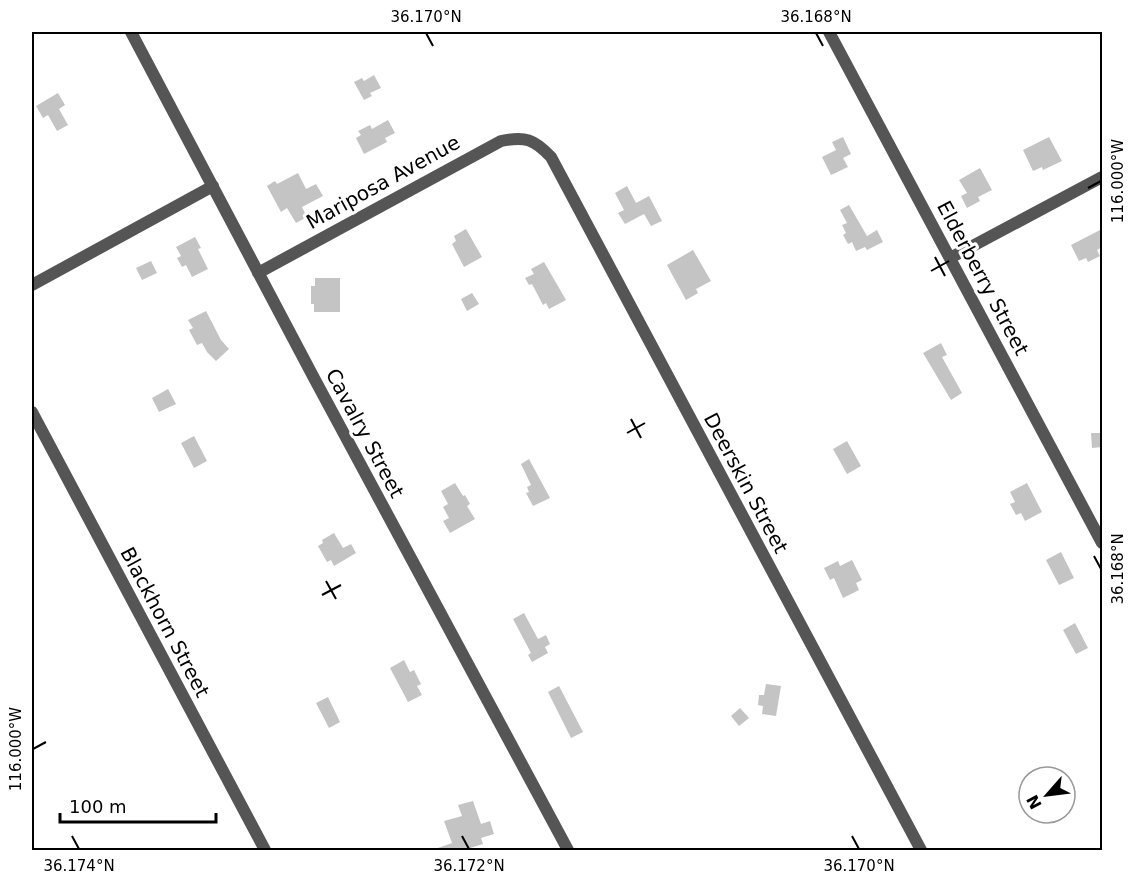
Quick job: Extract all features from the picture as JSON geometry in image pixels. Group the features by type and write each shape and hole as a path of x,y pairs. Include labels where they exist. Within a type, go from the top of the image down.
{"street":[{"name":"Cavalry Street","path":"131,32 568,850"},
{"name":"Elderberry Street","path":"829,32 1101,536"},
{"name":"Mariposa Avenue","path":"258,273 486,148 501,141 517,138 530,140"},
{"name":"Deerskin Street","path":"530,140 540,145 551,157 921,850"},
{"path":"950,258 1102,177"},
{"path":"32,285 213,186"},
{"name":"Blackhorn Street","path":"32,412 265,850"}],"building":[{"path":"374,75 381,88 370,93 372,96 364,100 354,82 362,78 364,81"},
{"path":"58,93 65,105 59,109 68,125 57,131 48,115 43,118 36,106"},
{"path":"388,120 395,133 385,138 387,142 364,154 356,138 361,135 358,131 370,125 372,129"},
{"path":"843,137 851,154 843,158 848,167 831,175 822,157 836,150 832,142"},
{"path":"1049,137 1062,161 1043,170 1042,167 1033,171 1023,150"},
{"path":"980,168 992,190 978,197 980,201 967,208 961,196 967,193 959,180"},
{"path":"298,173 306,189 316,184 323,196 302,207 307,217 296,223 287,208 281,212 267,186 275,181 277,184"},
{"path":"627,186 636,203 649,196 662,221 651,226 644,214 625,224 618,213 624,210 615,193"},
{"path":"849,205 867,236 877,230 883,242 867,250 865,247 856,251 852,242 848,244 843,235 846,233 842,225 847,223 840,210"},
{"path":"466,229 482,257 464,267 452,244 456,241 454,236"},
{"path":"1102,229 1102,247 1097,250 1100,256 1088,262 1086,258 1079,261 1071,245"},
{"path":"195,237 208,269 192,277 186,265 182,267 177,258 181,256 176,247"},
{"path":"693,250 711,281 696,289 698,293 686,300 667,265"},
{"path":"151,261 157,273 142,280 136,268"},
{"path":"544,262 566,300 549,309 546,303 543,305 532,284 529,285 525,278 534,274 531,269"},
{"path":"315,278 340,278 340,312 314,312 314,304 311,304 311,286 315,286"},
{"path":"472,293 479,304 467,311 461,299"},
{"path":"206,311 221,340 229,349 216,361 202,343 197,345 189,330 193,328 188,320"},
{"path":"941,343 947,355 942,357 962,393 951,400 923,353"},
{"path":"168,389 176,404 159,412 152,398"},
{"path":"1091,433 1102,433 1102,447 1092,448"},
{"path":"194,436 207,461 194,468 181,443"},
{"path":"847,441 861,466 847,474 833,449"},
{"path":"529,459 550,498 533,506 526,493 529,492 527,487 531,485 521,464"},
{"path":"455,483 470,504 467,506 475,519 450,533 443,521 449,518 443,507 448,504 441,491"},
{"path":"1027,483 1042,512 1025,521 1021,513 1016,515 1010,504 1015,502 1010,492"},
{"path":"334,533 343,548 351,544 356,553 334,566 331,560 327,562 318,546 323,543 322,540"},
{"path":"1061,552 1074,578 1059,585 1046,560"},
{"path":"852,560 862,580 856,583 859,590 843,598 834,578 830,580 824,568 838,561 840,566"},
{"path":"524,613 538,639 546,635 550,644 545,647 548,653 532,662 528,655 531,653 513,619"},
{"path":"1075,623 1088,648 1076,654 1063,630"},
{"path":"404,660 410,672 414,670 421,684 417,686 422,695 408,702 390,668"},
{"path":"766,684 781,686 776,716 762,714 763,706 758,705 759,695 764,695"},
{"path":"559,686 583,732 571,738 548,692"},
{"path":"328,697 340,722 329,728 316,703"},
{"path":"740,708 749,718 739,726 731,716"},
{"path":"473,801 481,824 490,821 494,834 481,838 483,844 464,850 435,850 452,843 444,821 462,816 458,805"}]}
